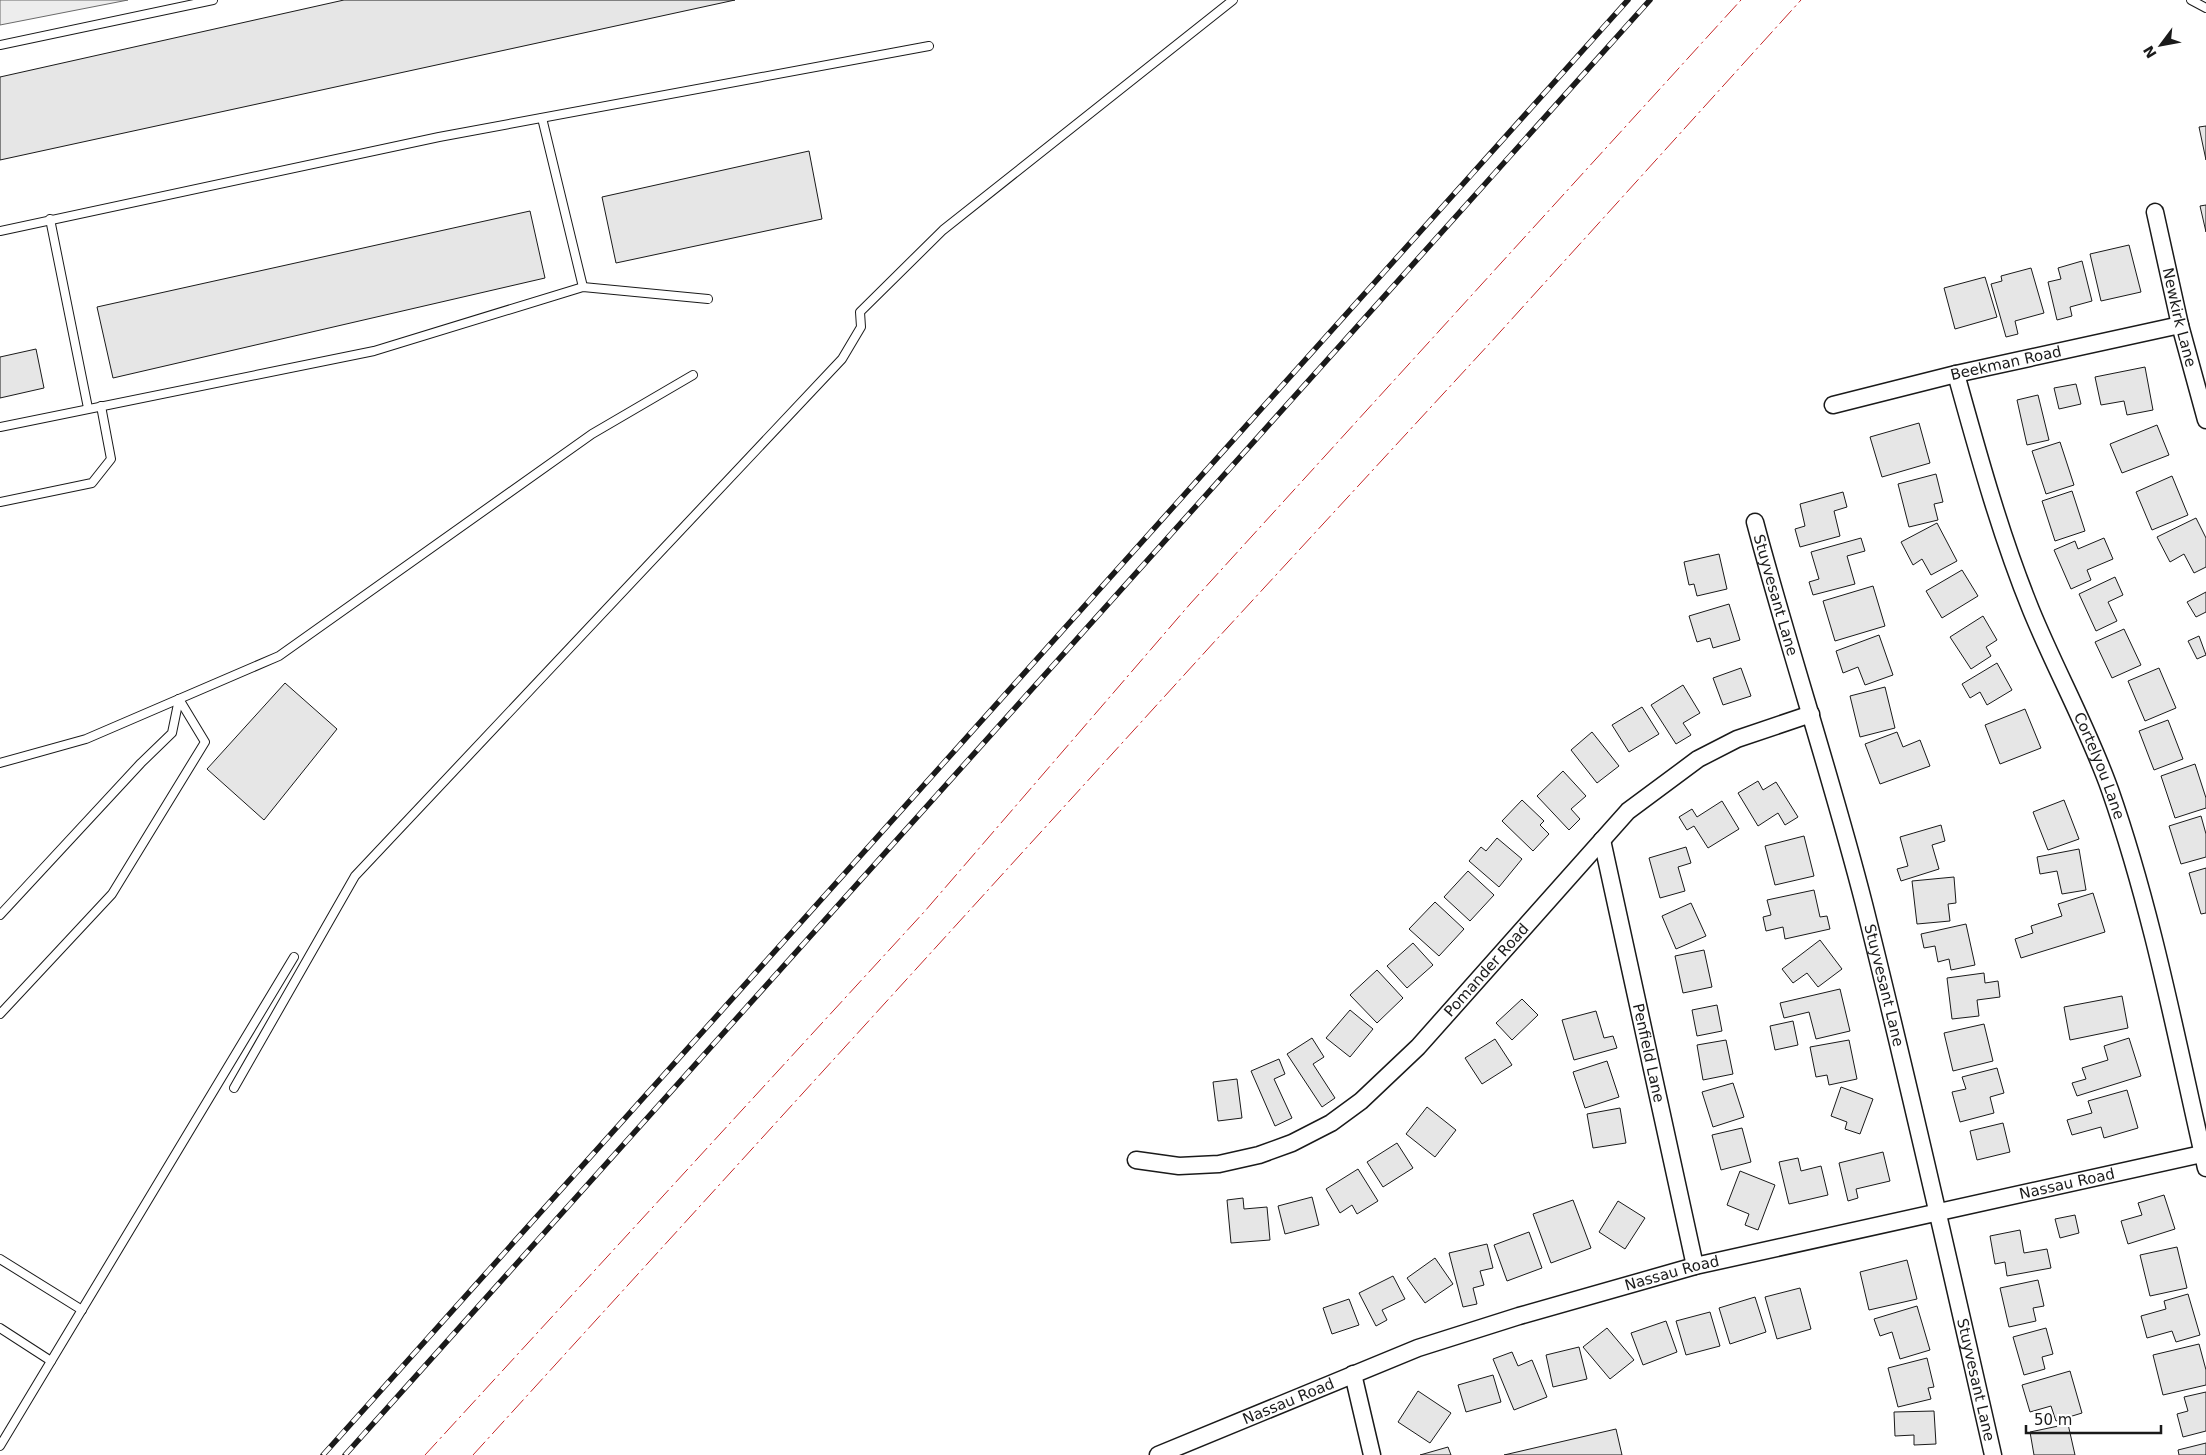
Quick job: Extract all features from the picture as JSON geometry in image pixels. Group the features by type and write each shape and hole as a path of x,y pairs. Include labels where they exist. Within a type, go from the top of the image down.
{"street":[{"name":"Newkirk Lane","path":"2155,212 2180,325 2206,420"},
{"name":"Beekman Road","path":"1833,405 1956,374 2180,325"},
{"name":"Cortelyou Lane","path":"1956,374 1986,481 2031,610 2093,746 2130,851 2205,1158"},
{"name":"Stuyvesant Lane","path":"1755,522 1777,605 1811,714 1863,902 1937,1212 1992,1455"},
{"name":"Pomander Road","path":"1136,1160 1179,1166 1219,1164 1259,1155 1292,1144 1331,1123 1360,1101 1418,1047 1628,811 1698,759 1737,739 1811,714"},
{"name":"Penfield Lane","path":"1602,840 1695,1266"},
{"name":"Nassau Road","path":"1158,1455 1418,1348 1519,1316 1695,1266 1937,1212 2205,1158"},
{"path":"1353,1374 1372,1455"}],"lane":[{"path":"0,45 213,0"},
{"path":"234,1088 355,876 842,359 861,327 860,312 943,230 1233,0"},
{"path":"2191,0 2206,8"},
{"path":"0,230 439,137 929,46"},
{"path":"542,118 583,287"},
{"path":"50,219 88,408"},
{"path":"0,427 374,351 583,287 708,299"},
{"path":"0,763 86,740 279,656 592,434 694,375"},
{"path":"0,502 92,483 112,459 101,406"},
{"path":"0,915 141,763 172,733 179,699"},
{"path":"0,1014 112,894 205,742 179,699"},
{"path":"0,1446 294,957"},
{"path":"0,1259 82,1310"},
{"path":"0,1328 51,1361"}],"shaded area":[{"path":"0,0 128,0 0,25"}],"building":[{"path":"344,0 735,0 0,160 0,77"},
{"path":"2206,126 2206,160 2199,127"},
{"path":"809,151 822,219 616,263 602,197"},
{"path":"2206,205 2206,232 2200,206"},
{"path":"530,211 545,278 113,378 97,307"},
{"path":"2129,245 2141,292 2101,301 2090,254"},
{"path":"2082,261 2092,301 2070,307 2072,316 2057,320 2048,282 2061,279 2058,268"},
{"path":"2031,268 2044,313 2015,321 2018,334 2006,337 1991,284 2002,281 2001,276"},
{"path":"1985,277 1997,317 1955,329 1944,288"},
{"path":"36,349 44,388 0,398 0,357"},
{"path":"2145,367 2153,410 2127,415 2124,401 2101,405 2095,377"},
{"path":"2076,384 2081,404 2059,409 2054,388"},
{"path":"2038,395 2049,440 2027,445 2017,400"},
{"path":"1919,423 1930,463 1882,477 1870,437"},
{"path":"2157,425 2169,455 2122,473 2110,444"},
{"path":"2060,442 2074,485 2046,494 2032,451"},
{"path":"1936,474 1943,502 1934,504 1938,520 1909,527 1898,484"},
{"path":"2172,476 2188,515 2152,530 2136,492"},
{"path":"2072,491 2085,531 2055,541 2042,501"},
{"path":"1843,492 1847,507 1834,511 1840,536 1800,547 1795,529 1805,526 1800,504"},
{"path":"2196,518 2206,538 2206,567 2194,573 2184,554 2170,562 2157,537"},
{"path":"1937,523 1957,561 1931,575 1922,559 1913,565 1901,542"},
{"path":"1861,538 1865,551 1847,556 1855,584 1813,595 1809,582 1819,579 1811,552"},
{"path":"2104,538 2113,559 2087,570 2091,580 2071,589 2054,550 2075,541 2078,549"},
{"path":"1719,554 1727,589 1697,596 1694,584 1689,585 1684,562"},
{"path":"1962,570 1978,596 1942,618 1926,591"},
{"path":"2115,577 2123,595 2108,602 2117,621 2096,631 2079,594"},
{"path":"1873,586 1885,626 1835,641 1823,601"},
{"path":"2206,592 2206,612 2196,617 2187,602"},
{"path":"1729,604 1740,640 1713,648 1710,638 1697,642 1689,616"},
{"path":"1983,616 1997,640 1986,647 1991,656 1971,669 1950,637"},
{"path":"2124,629 2141,665 2112,678 2095,642"},
{"path":"1879,635 1893,675 1865,685 1858,667 1843,673 1836,651"},
{"path":"2199,636 2206,655 2197,659 2188,641"},
{"path":"1997,663 2012,690 1987,705 1980,692 1970,698 1962,684"},
{"path":"1741,668 1751,696 1723,705 1713,678"},
{"path":"2159,668 2176,708 2145,721 2128,681"},
{"path":"285,683 337,729 264,820 207,769"},
{"path":"1683,685 1700,713 1683,723 1691,735 1676,744 1651,705"},
{"path":"1885,687 1895,728 1860,737 1850,696"},
{"path":"1642,707 1659,734 1629,752 1612,725"},
{"path":"2025,709 2041,748 2000,764 1985,725"},
{"path":"2168,720 2183,759 2154,770 2139,731"},
{"path":"1592,732 1619,766 1597,783 1571,750"},
{"path":"1897,732 1903,747 1920,740 1930,766 1880,784 1865,744"},
{"path":"2195,764 2206,798 2206,808 2175,818 2161,776"},
{"path":"1563,771 1586,796 1571,809 1580,819 1569,830 1537,796"},
{"path":"1758,781 1763,790 1776,782 1798,817 1785,825 1778,813 1758,826 1738,793"},
{"path":"1522,800 1544,821 1540,825 1549,834 1533,851 1502,821"},
{"path":"2064,800 2079,839 2048,850 2033,812"},
{"path":"1722,801 1739,829 1708,848 1694,826 1687,830 1679,817 1692,809 1697,817"},
{"path":"2201,816 2206,834 2206,857 2181,864 2169,826"},
{"path":"1941,825 1945,841 1932,845 1939,869 1901,881 1897,869 1908,866 1900,837"},
{"path":"1804,836 1814,876 1775,885 1765,846"},
{"path":"1497,838 1522,859 1499,887 1469,861 1481,847 1486,851"},
{"path":"1686,847 1691,863 1678,867 1685,891 1660,898 1649,858"},
{"path":"2079,849 2086,890 2062,894 2057,871 2040,874 2037,857"},
{"path":"2206,868 2206,913 2201,914 2189,873"},
{"path":"1468,871 1494,895 1470,921 1444,897"},
{"path":"1954,877 1956,903 1948,904 1950,921 1917,924 1912,881"},
{"path":"1814,890 1820,917 1827,916 1830,929 1785,939 1783,927 1766,931 1763,917 1771,915 1767,900"},
{"path":"2093,893 2105,932 2021,958 2015,939 2033,933 2031,926 2062,916 2058,904"},
{"path":"1435,902 1464,929 1439,956 1409,929"},
{"path":"1691,903 1706,936 1676,949 1662,916"},
{"path":"1966,924 1975,965 1951,970 1949,959 1938,962 1935,946 1924,948 1921,934"},
{"path":"1820,940 1842,969 1818,987 1807,973 1793,983 1782,969"},
{"path":"1413,943 1433,965 1407,988 1387,966"},
{"path":"1704,950 1712,987 1683,993 1675,956"},
{"path":"1377,970 1403,998 1377,1023 1350,995"},
{"path":"1984,973 1985,983 1998,981 2000,997 1977,1000 1979,1016 1952,1019 1947,978"},
{"path":"1840,989 1850,1031 1816,1039 1809,1012 1784,1018 1780,1003"},
{"path":"2122,996 2128,1028 2070,1040 2064,1007"},
{"path":"1522,999 1538,1015 1512,1040 1496,1023"},
{"path":"1717,1005 1722,1031 1697,1036 1692,1010"},
{"path":"1350,1010 1373,1029 1350,1057 1326,1038"},
{"path":"1596,1011 1604,1038 1613,1036 1617,1048 1574,1060 1562,1020"},
{"path":"1793,1021 1798,1045 1775,1050 1770,1026"},
{"path":"1984,1024 1993,1061 1953,1071 1944,1033"},
{"path":"1312,1038 1324,1057 1313,1064 1335,1098 1322,1107 1287,1054"},
{"path":"2129,1038 2141,1076 2077,1096 2072,1083 2086,1079 2082,1068 2108,1060 2104,1046"},
{"path":"1495,1039 1512,1065 1482,1084 1465,1058"},
{"path":"1726,1040 1733,1074 1703,1080 1697,1045"},
{"path":"1849,1040 1857,1079 1829,1085 1827,1075 1816,1077 1810,1047"},
{"path":"1279,1059 1285,1074 1274,1079 1292,1118 1275,1126 1251,1071"},
{"path":"1607,1061 1619,1097 1585,1108 1573,1072"},
{"path":"1997,1068 2004,1093 1990,1097 1994,1113 1960,1122 1952,1092 1966,1089 1962,1077"},
{"path":"1237,1079 1242,1118 1218,1121 1213,1082"},
{"path":"1733,1083 1744,1117 1713,1127 1702,1092"},
{"path":"1841,1087 1873,1099 1860,1134 1845,1129 1847,1122 1831,1116"},
{"path":"2127,1090 2138,1128 2104,1138 2101,1127 2072,1135 2067,1120 2092,1113 2088,1101"},
{"path":"1427,1107 1456,1130 1435,1157 1406,1134"},
{"path":"1620,1108 1626,1143 1593,1148 1587,1114"},
{"path":"2003,1123 2010,1152 1977,1160 1970,1131"},
{"path":"1742,1128 1751,1162 1721,1170 1712,1135"},
{"path":"1397,1143 1413,1168 1383,1187 1367,1162"},
{"path":"1883,1152 1890,1181 1856,1189 1858,1198 1848,1201 1839,1163"},
{"path":"1798,1158 1801,1171 1821,1166 1828,1195 1789,1204 1779,1162"},
{"path":"1358,1169 1378,1201 1357,1214 1352,1205 1340,1213 1326,1189"},
{"path":"1740,1171 1775,1185 1758,1230 1745,1225 1749,1214 1727,1205"},
{"path":"2164,1195 2175,1229 2128,1244 2121,1221 2142,1215 2138,1203"},
{"path":"1312,1197 1319,1225 1285,1234 1278,1206"},
{"path":"1243,1198 1244,1209 1267,1207 1270,1240 1231,1243 1227,1200"},
{"path":"1573,1200 1591,1248 1551,1263 1533,1214"},
{"path":"1618,1201 1645,1218 1625,1249 1599,1232"},
{"path":"2075,1215 2079,1233 2060,1238 2055,1219"},
{"path":"2020,1230 2024,1253 2047,1249 2051,1268 2007,1276 2005,1262 1995,1264 1990,1236"},
{"path":"1529,1232 1542,1268 1507,1281 1494,1245"},
{"path":"1487,1244 1493,1268 1480,1271 1484,1285 1473,1288 1477,1304 1463,1307 1449,1253"},
{"path":"2177,1247 2187,1288 2150,1296 2140,1255"},
{"path":"1435,1258 1453,1284 1425,1303 1407,1278"},
{"path":"1907,1260 1917,1299 1869,1310 1860,1272"},
{"path":"1393,1276 1405,1299 1382,1310 1387,1320 1376,1326 1359,1293"},
{"path":"2038,1280 2044,1306 2033,1308 2036,1321 2009,1327 2000,1288"},
{"path":"1800,1288 1811,1329 1777,1339 1765,1297"},
{"path":"2188,1294 2200,1335 2176,1342 2172,1331 2147,1338 2141,1316 2166,1309 2164,1301"},
{"path":"1755,1297 1766,1332 1730,1344 1719,1308"},
{"path":"1349,1299 1359,1325 1332,1334 1323,1308"},
{"path":"1917,1306 1930,1350 1900,1359 1892,1332 1880,1336 1874,1319"},
{"path":"1710,1312 1720,1346 1686,1355 1676,1321"},
{"path":"1666,1321 1677,1352 1643,1365 1631,1333"},
{"path":"1607,1328 1634,1360 1610,1379 1583,1347"},
{"path":"2046,1328 2053,1354 2042,1357 2045,1369 2024,1375 2013,1337"},
{"path":"2199,1344 2206,1370 2206,1385 2163,1395 2153,1355"},
{"path":"1579,1347 1587,1379 1553,1387 1546,1355"},
{"path":"1512,1352 1518,1366 1532,1360 1547,1397 1514,1410 1493,1359"},
{"path":"1927,1358 1934,1387 1928,1388 1931,1399 1898,1407 1888,1368"},
{"path":"2070,1371 2082,1413 2056,1421 2051,1406 2030,1412 2022,1385"},
{"path":"1493,1375 1501,1402 1466,1412 1458,1385"},
{"path":"1418,1391 1451,1413 1430,1443 1398,1422"},
{"path":"2206,1392 2206,1431 2183,1437 2177,1414 2188,1411 2184,1397"},
{"path":"1934,1411 1936,1444 1914,1445 1914,1435 1895,1436 1894,1412"},
{"path":"2068,1424 2075,1455 2034,1455 2030,1432"},
{"path":"1616,1429 1622,1455 1504,1455"},
{"path":"2206,1443 2206,1455 2179,1455 2178,1450"},
{"path":"1448,1447 1451,1455 1420,1455"}],"railway":[{"path":"323,1455 1628,0"},
{"path":"345,1455 1650,0"}],"power":[{"path":"425,1455 925,911 1190,604 1741,0"},
{"path":"473,1455 1216,640 1491,342 1801,0"}]}
